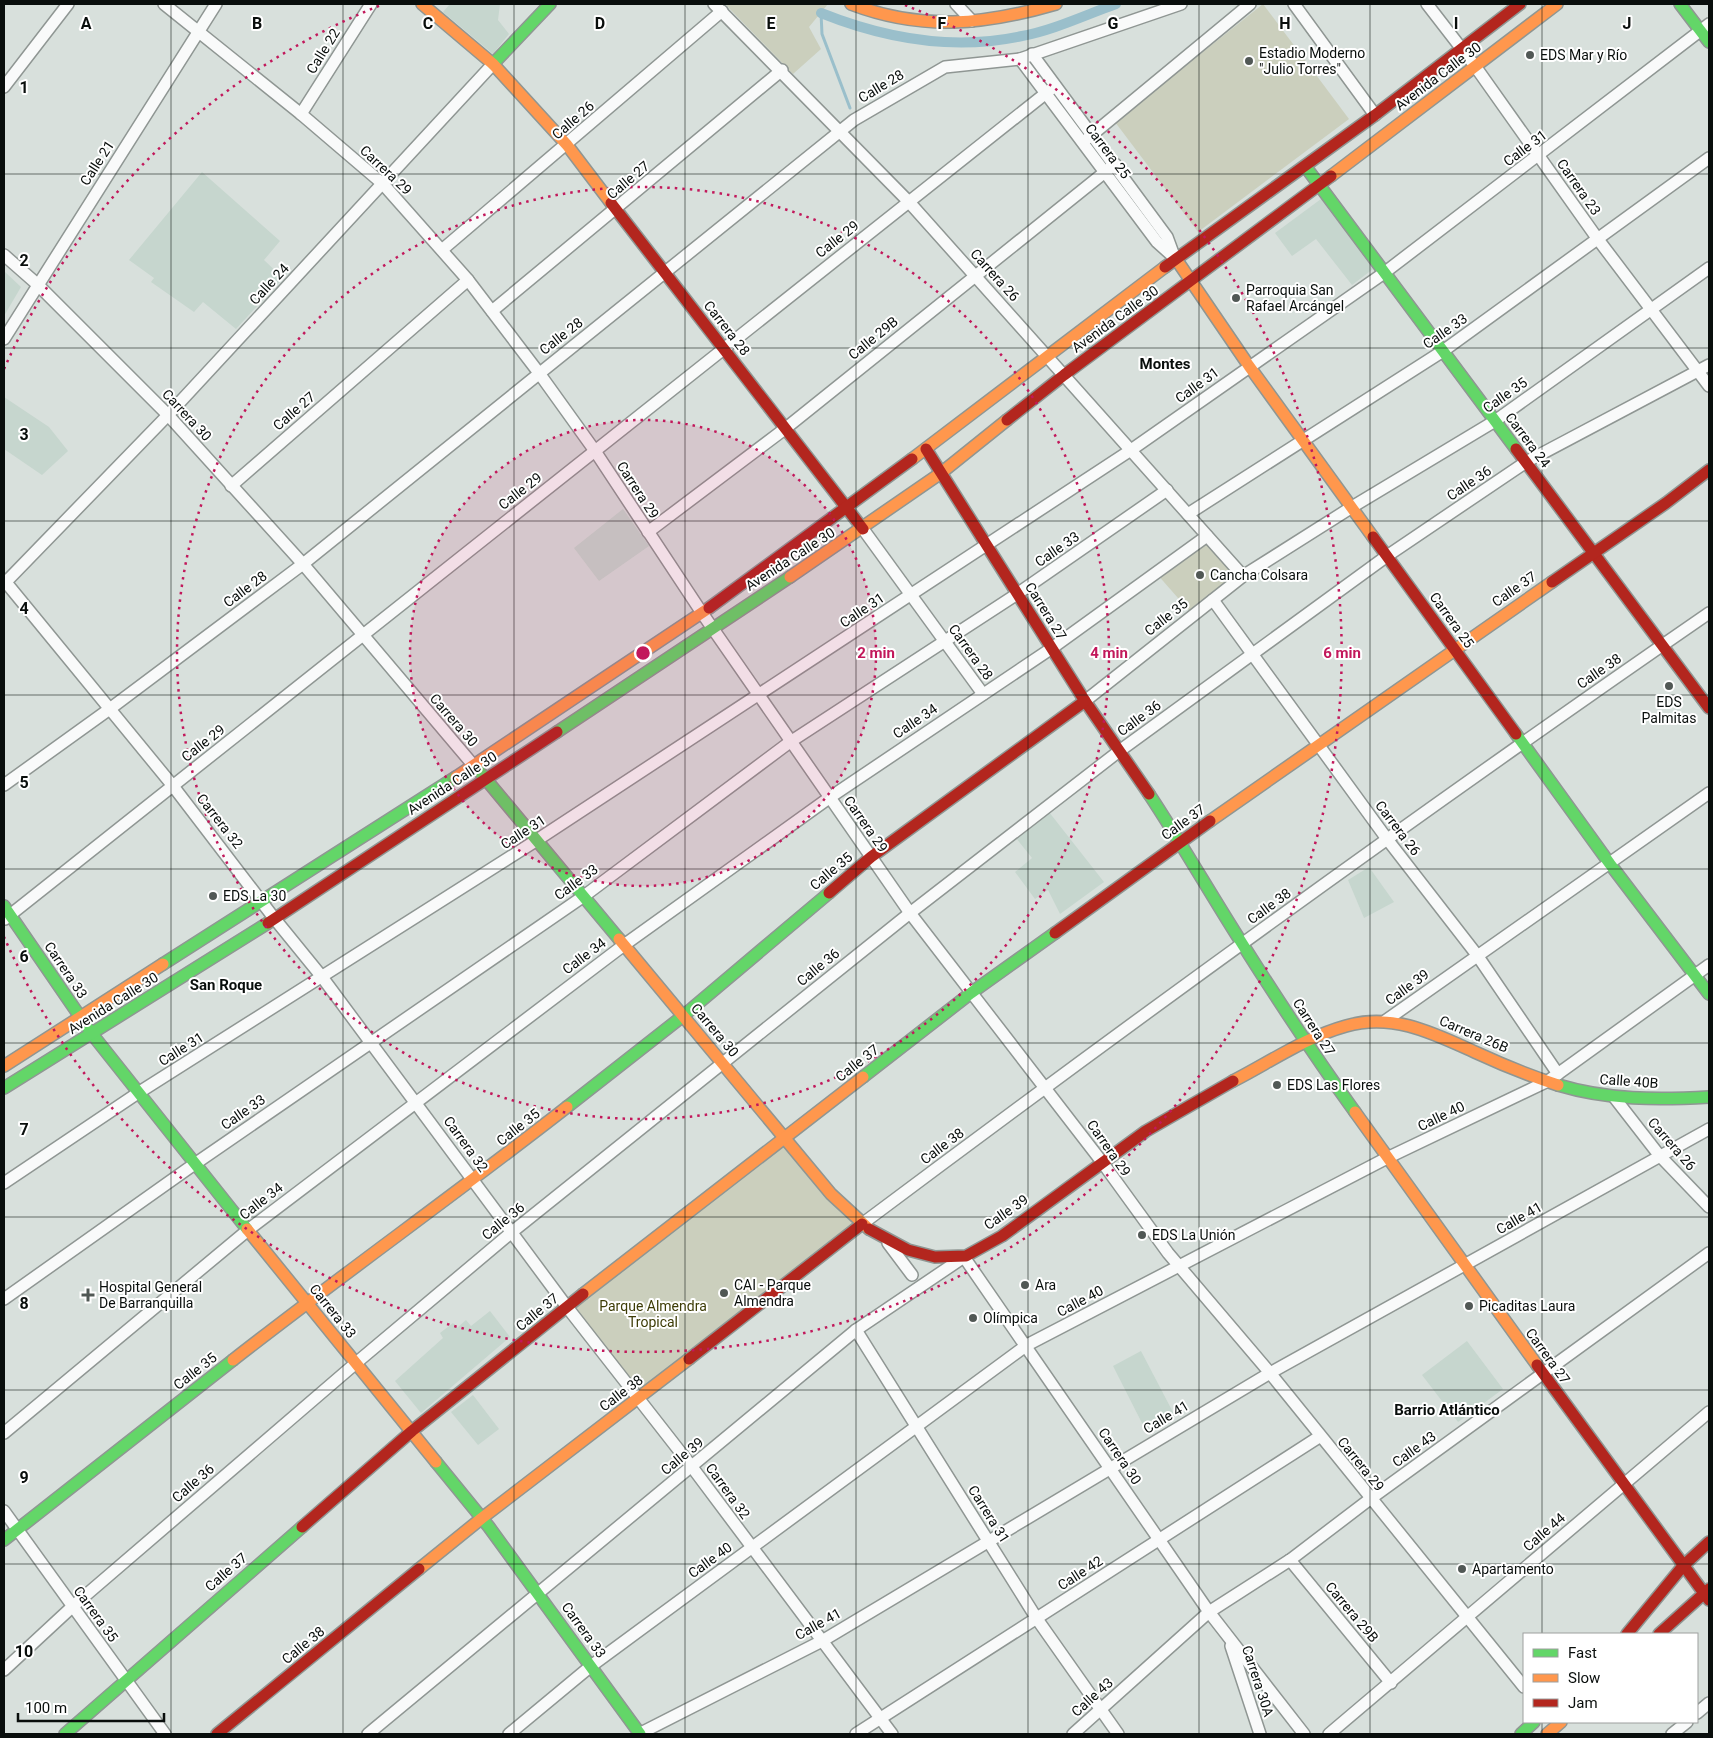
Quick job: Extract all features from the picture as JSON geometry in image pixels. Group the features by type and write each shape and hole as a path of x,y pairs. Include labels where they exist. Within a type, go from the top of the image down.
{"main road":[{"name":"Carrera 28","path":"422,4 493,64 567,145 863,530"},
{"name":"Calle 24","path":"493,64 550,4"},
{"path":"860,5 879,15 928,24 1001,19 1056,4"},
{"name":"Avenida Calle 30","path":"4,1066 474,766 702,613 847,508 1520,4"},
{"name":"Avenida Calle 30","path":"4,1088 228,950 712,628 863,530 941,473 1064,375 1191,282 1557,4"},
{"path":"1680,4 1705,28 1709,42"},
{"name":"Carrera 24","path":"1305,166 1709,708"},
{"name":"Carrera 25","path":"1176,260 1249,366 1610,864 1696,974 1709,994"},
{"name":"Carrera 27","path":"926,449 1118,752 1181,842 1242,944 1306,1044 1543,1375 1683,1566 1708,1594"},
{"name":"Calle 37","path":"65,1734 412,1431 567,1307 971,993 1318,744 1666,503 1709,470"},
{"name":"Calle 35","path":"4,1540 306,1302 474,1180 683,1016 871,857 1085,701"},
{"name":"Carrera 30","path":"474,766 785,1138 834,1200 862,1224 886,1240 933,1257 964,1257"},
{"name":"Carrera 33","path":"6,914 92,1034 138,1093 482,1518 538,1592 640,1734"},
{"name":"Calle 39","path":"964,1257 998,1237 1102,1162 1175,1113 1343,1026 1385,1021"},
{"name":"Carrera 26B","path":"1385,1021 1427,1030 1553,1078"},
{"name":"Calle 40B","path":"1553,1078 1586,1093 1614,1097 1709,1097"},
{"name":"Calle 38","path":"217,1734 482,1518 639,1399 862,1224"},
{"path":"1628,1633 1683,1566 1709,1542"},
{"path":"1660,1633 1708,1594"},
{"path":"1521,1734 1533,1723"},
{"path":"1547,1734 1560,1727"}],"street":[{"path":"4,87 68,4"},
{"name":"Carrera 29","path":"164,4 301,114 383,184 468,280 539,373 595,451 712,628 910,913 1102,1162 1118,1187 1178,1266 1270,1374 1523,1686"},
{"name":"Calle 21","path":"4,339 37,284 216,4"},
{"name":"Calle 22","path":"301,114 371,4"},
{"path":"956,4 972,21"},
{"name":"Calle 28","path":"4,784 111,708 303,564 666,272 840,129 913,84 945,67 1020,59 1181,4"},
{"path":"1088,139 1250,4"},
{"path":"1294,4 1374,115"},
{"name":"Carrera 23","path":"1427,4 1475,66 1597,238 1652,311 1705,368 1709,386"},
{"name":"Carrera 26","path":"718,8 840,129 908,202 1243,576"},
{"name":"Calle 26","path":"443,250 567,145 718,8"},
{"name":"Calle 31","path":"4,1183 138,1093 537,840 1131,450 1384,273 1705,28"},
{"name":"Carrera 25","path":"1032,54 1055,86 1088,139 1105,172 1157,242 1176,260"},
{"name":"Carrera 25","path":"1020,59 1046,93 1088,139 1115,164 1167,237 1176,260"},
{"name":"Calle 24","path":"4,582 168,415 493,64"},
{"name":"Calle 27","path":"492,311 617,210 782,70"},
{"name":"Calle 29","path":"6,914 173,786 1055,86"},
{"name":"Calle 33","path":"1188,514 1443,351 1709,158"},
{"name":"Calle 29B","path":"648,532 786,428 1115,164"},
{"name":"Carrera 30","path":"4,255 37,284 168,415 303,564 474,766"},
{"name":"Calle 35","path":"1085,701 1243,576 1352,507 1495,421 1652,311 1709,268"},
{"name":"Calle 27","path":"231,486 468,280"},
{"name":"Calle 36","path":"4,1670 72,1607 512,1232 910,913 1118,752 1387,556 1526,462 1705,368"},
{"name":"Calle 33","path":"4,1299 195,1164 584,896 790,742 1018,594 1167,490"},
{"name":"Carrera 28","path":"863,530 983,694"},
{"name":"Calle 34","path":"4,1433 248,1230 624,945 829,798 1052,648 1207,536"},
{"name":"Carrera 32","path":"4,582 111,708 322,977 416,1101 567,1307 692,1467 892,1734"},
{"name":"Carrera 26","path":"1213,600 1387,839 1477,955 1553,1078"},
{"name":"Calle 38","path":"862,1224 1045,1087 1387,839 1709,613"},
{"name":"Calle 39","path":"1385,1021 1709,793"},
{"name":"Calle 40","path":"509,1734 591,1666 916,1424 1027,1345 1387,1158 1553,1078 1709,964"},
{"name":"Carrera 26","path":"1614,1097 1659,1155 1709,1207"},
{"name":"Calle 41","path":"640,1734 822,1641 1270,1374 1659,1155 1709,1129"},
{"name":"Carrera 30","path":"886,1240 912,1275"},
{"name":"Calle 43","path":"1073,1734 1209,1612 1290,1560 1370,1499 1709,1253"},
{"name":"Carrera 30","path":"964,1257 1027,1345 1158,1540 1209,1612 1304,1734"},
{"name":"Calle 39","path":"368,1734 856,1330 964,1257"},
{"name":"Carrera 31","path":"856,1330 988,1542 1099,1711 1118,1734"},
{"name":"Calle 44","path":"1329,1734 1392,1683 1709,1412"},
{"name":"Calle 42","path":"856,1734 1320,1437"},
{"name":"Carrera 35","path":"4,1511 166,1734"},
{"name":"Carrera 29B","path":"1290,1560 1392,1683"},
{"name":"Carrera 30A","path":"1228,1637 1260,1734"},
{"path":"1698,1712 1709,1703"},
{"path":"1672,1734 1686,1723"}],"shaded area":[{"path":"450,4 500,4 498,20 509,34 493,54 443,12"},
{"path":"202,172 280,241 264,260 283,278 236,329 203,302 194,312 151,282 154,278 129,260"},
{"path":"1321,199 1373,269 1352,285 1316,239 1292,256 1275,233"},
{"path":"4,271 21,287 4,316"},
{"path":"4,397 49,427 68,451 42,475 4,449"},
{"path":"623,509 649,546 599,581 574,548"},
{"path":"1049,812 1104,882 1060,914 1048,890 1035,899 1015,872 1032,858 1016,838"},
{"path":"1369,867 1394,902 1364,918 1348,880"},
{"path":"490,1311 510,1337 421,1413 395,1381 443,1338 440,1333 453,1323 457,1328 466,1320 471,1326"},
{"path":"1467,1341 1503,1389 1458,1422 1422,1375"},
{"path":"1141,1351 1175,1416 1147,1433 1113,1366"},
{"path":"473,1395 499,1429 478,1445 451,1412"}],"green space":[{"path":"725,4 828,4 809,27 821,49 793,74"},
{"name":"Estadio Moderno \"Julio Torres\"","path":"1263,4 1349,119 1198,232 1115,122"},
{"name":"Cancha Colsara","path":"1207,536 1243,576 1193,615 1156,573"},
{"name":"Parque Almendra Tropical","path":"785,1138 862,1224 639,1399 567,1307"}],"waterway":[{"path":"821,13 870,30 895,36 945,42 971,42 996,40 1034,33 1116,4"},
{"path":"821,13 822,34 850,108"}],"traffic: fast":[{"path":"493,64 550,4"},
{"path":"1680,4 1709,42"},
{"path":"1305,166 1516,449"},
{"path":"557,732 790,577"},
{"path":"1516,734 1610,864 1709,994"},
{"path":"479,771 619,939"},
{"path":"163,964 456,777"},
{"path":"1149,794 1270,988 1355,1112"},
{"path":"567,1107 683,1016 829,893"},
{"path":"4,906 92,1034 247,1229"},
{"path":"4,1088 268,923"},
{"path":"863,1077 971,993 1055,933"},
{"path":"1558,1085 1595,1094 1633,1098 1709,1097"},
{"path":"4,1540 233,1360"},
{"path":"436,1462 489,1527 640,1734"},
{"path":"65,1734 302,1527"},
{"path":"1521,1734 1533,1723"}],"traffic: slow":[{"path":"422,4 493,64 567,145 611,203"},
{"path":"851,4 877,13 903,18 953,22 1004,17 1056,4"},
{"path":"1331,176 1557,4"},
{"path":"1176,259 1249,366 1373,537"},
{"path":"912,459 1165,267"},
{"path":"790,577 941,473 1007,420"},
{"path":"1210,821 1552,582"},
{"path":"456,777 709,608"},
{"path":"619,939 831,1194 869,1229"},
{"path":"4,1066 163,964"},
{"path":"1233,1081 1288,1050 1331,1031 1363,1022 1380,1022 1397,1023 1429,1032 1507,1066 1558,1085"},
{"path":"583,1294 863,1077"},
{"path":"233,1360 567,1107"},
{"path":"1355,1112 1537,1365"},
{"path":"247,1229 436,1462"},
{"path":"419,1569 482,1518 689,1359"},
{"path":"1547,1734 1560,1723"}],"traffic: jam":[{"path":"1165,267 1375,115 1520,4"},
{"path":"1007,420 1064,375 1331,176"},
{"path":"611,203 863,529"},
{"path":"926,449 1085,701 1149,794"},
{"path":"1516,449 1709,708"},
{"path":"709,608 912,459"},
{"path":"1552,582 1666,503 1709,470"},
{"path":"1373,537 1516,734"},
{"path":"829,893 871,857 1085,701"},
{"path":"268,923 557,732"},
{"path":"1055,933 1210,821"},
{"path":"869,1229 908,1250 935,1257 966,1256 1002,1236 1146,1131 1233,1081"},
{"path":"689,1359 862,1224"},
{"path":"302,1527 412,1431 583,1294"},
{"path":"1537,1365 1709,1600"},
{"path":"1628,1633 1683,1566 1709,1542"},
{"path":"217,1734 419,1569"},
{"path":"1660,1633 1709,1589"}],"place":[{"name":"EDS Mar y Río","path":"1530,55"},
{"name":"Estadio Moderno \"Julio Torres\"","path":"1249,61"},
{"name":"Parroquia San Rafael Arcángel","path":"1236,298"},
{"name":"Cancha Colsara","path":"1200,575"},
{"name":"EDS Palmitas","path":"1669,686"},
{"name":"EDS La 30","path":"213,896"},
{"name":"EDS Las Flores","path":"1277,1085"},
{"name":"EDS La Unión","path":"1142,1235"},
{"name":"Ara","path":"1025,1285"},
{"name":"CAI - Parque Almendra","path":"724,1293"},
{"name":"Hospital General De Barranquilla","path":"88,1295"},
{"name":"Picaditas Laura","path":"1469,1306"},
{"name":"Olímpica","path":"973,1318"},
{"name":"Apartamento","path":"1462,1569"}],"district":[{"name":"Montes","path":"1165,364"},
{"name":"San Roque","path":"226,985"},
{"name":"Barrio Atlántico","path":"1447,1410"}]}
